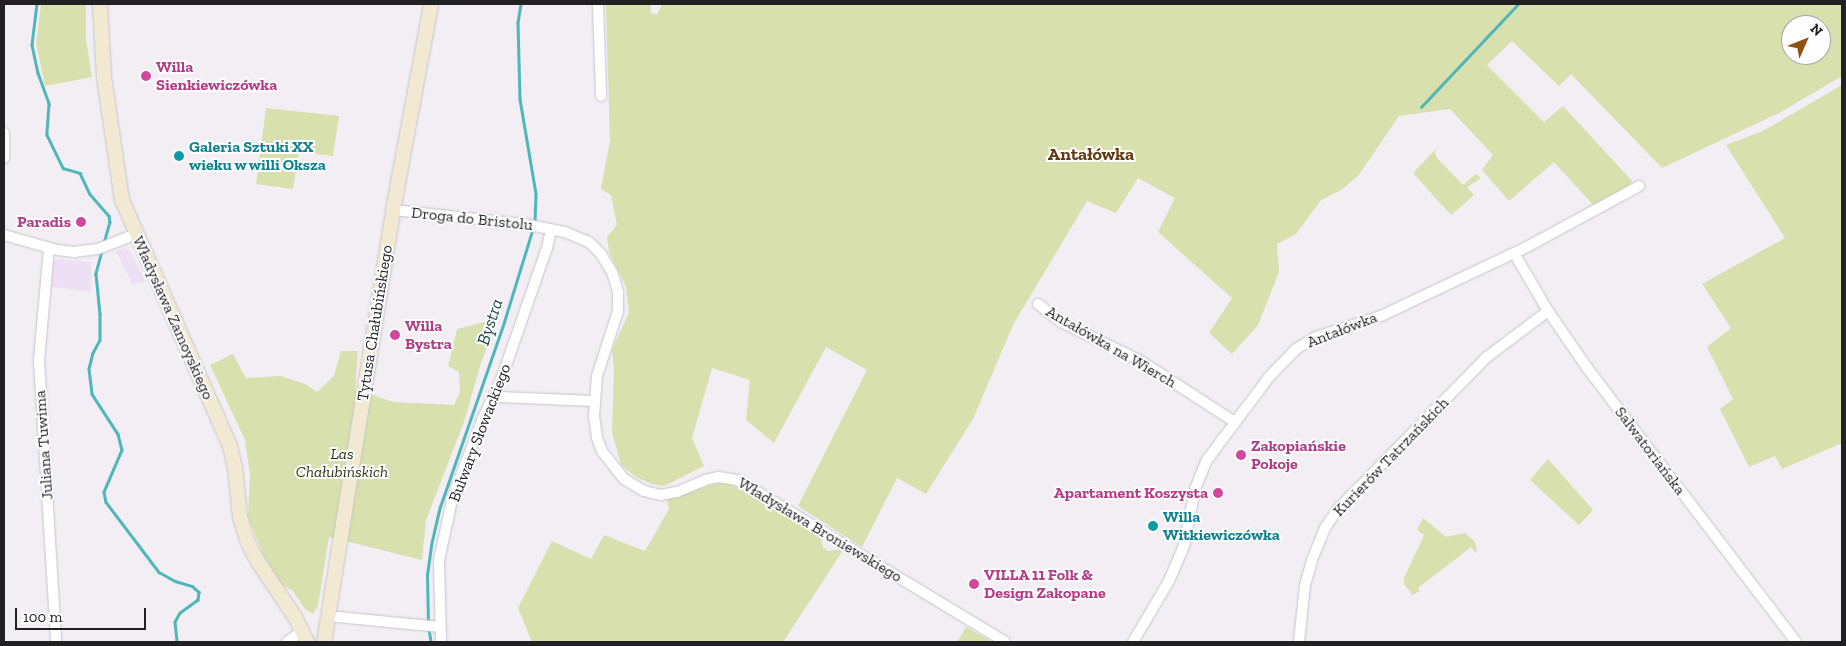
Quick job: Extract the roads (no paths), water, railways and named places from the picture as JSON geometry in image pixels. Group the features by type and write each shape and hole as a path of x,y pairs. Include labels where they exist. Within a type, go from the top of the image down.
{"street":[{"name":"Władysława Zamoyskiego","path":"100,4 103,70 122,200 230,446 234,462 240,516 248,543 258,562 295,617 304,636"},
{"name":"Tytusa Chałubińskiego","path":"325,638 393,210 431,4"},
{"path":"598,4 602,96"},
{"path":"4,133 4,158"},
{"name":"Antałówka","path":"1133,642 1169,581 1184,546 1200,472 1234,422 1283,361 1304,343 1316,337 1372,320 1514,254 1570,226 1639,186"},
{"name":"Droga do Bristolu","path":"393,210 525,224 546,228"},
{"name":"Bulwary Słowackiego","path":"441,642 438,626 439,560 453,496 502,377 537,278 546,228"},
{"name":"Władysława Broniewskiego","path":"546,228 576,235 594,246 607,263 616,282 618,311 598,368 594,401 595,426 602,452 618,474 637,488 661,495 677,492 711,478 728,477 738,480 1005,642"},
{"path":"4,235 66,252 91,250 136,234"},
{"name":"Juliana Tuwima","path":"49,248 39,361 56,642"},
{"name":"Salwatoriańska","path":"1514,254 1548,310 1588,368 1796,642"},
{"name":"Antałówka na Wierch","path":"1038,304 1061,322 1139,360 1234,422"},
{"name":"Kurierów Tatrzańskich","path":"1298,642 1305,585 1312,560 1325,528 1337,510 1487,357 1548,310"},
{"path":"492,399 500,397 594,401"},
{"path":"328,616 438,626"},
{"name":"Władysława Zamoyskiego","path":"295,617 308,629 325,638"},
{"path":"287,642 304,636"}],"waterway":[{"path":"37,4 32,45 38,73 49,104 47,135 63,168 80,173 90,194 109,216 110,222 104,243"},
{"name":"Bystra","path":"521,4 518,22 520,99 536,194 535,223"},
{"path":"1421,107 1518,4"},
{"name":"Bystra","path":"428,623 427,575 431,545 440,507 504,322 533,228"},
{"path":"102,251 96,274 100,314 100,340 93,353 89,369 92,394 118,434 122,450 104,492 106,502 159,572 175,581 192,586 199,592 198,600 180,613 175,622 177,642"},
{"name":"Bystra","path":"429,629 431,642"}],"place":[{"name":"Willa Sienkiewiczówka","path":"146,76"},
{"name":"Galeria Sztuki XX wieku w willi Oksza","path":"179,156"},
{"name":"Paradis","path":"81,222"},
{"name":"Willa Bystra","path":"395,335"},
{"name":"Zakopiańskie Pokoje","path":"1241,455"},
{"name":"Apartament Koszysta","path":"1218,493"},
{"name":"Willa Witkiewiczówka","path":"1153,526"},
{"name":"VILLA 11 Folk & Design Zakopane","path":"974,584"}],"district":[{"name":"Antałówka","path":"1091,154"}],"park label":[{"name":"Las Chałubińskich","path":"342,463"}]}
